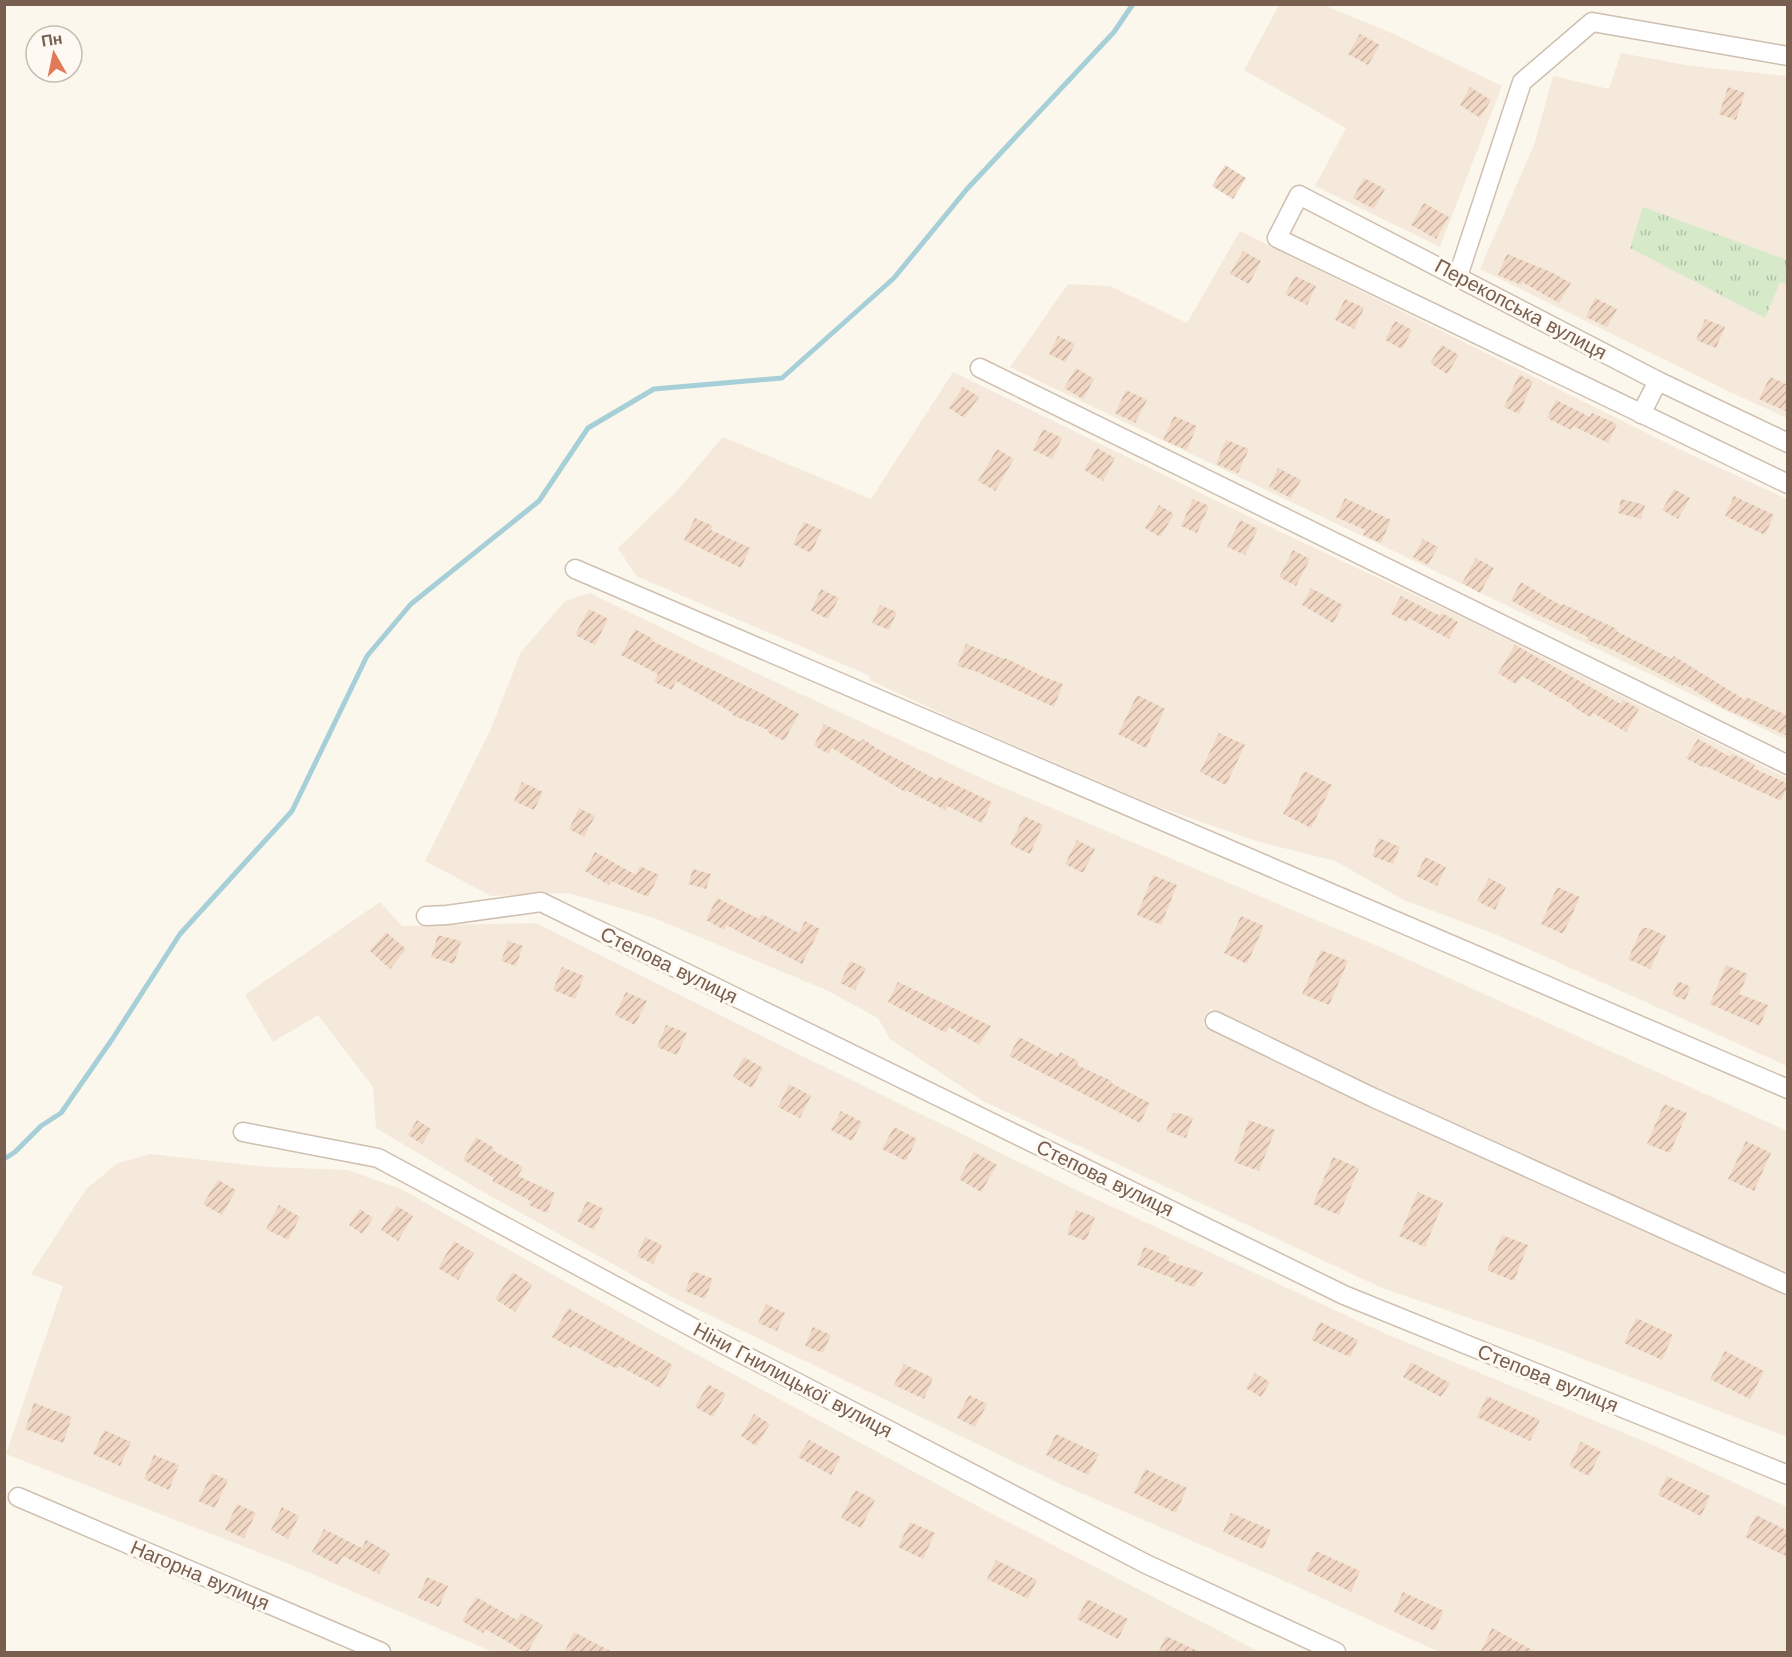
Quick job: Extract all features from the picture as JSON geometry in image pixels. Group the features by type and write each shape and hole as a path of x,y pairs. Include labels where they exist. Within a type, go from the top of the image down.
{"street":[{"path":"1458,276 1522,82 1592,22 1788,56"},
{"name":"Перекопська вулиця","path":"1641,414 1277,238 1299,195 1658,381 1788,443"},
{"path":"980,368 1788,765"},
{"path":"1658,381 1641,414 1788,484"},
{"path":"575,569 1788,1089"},
{"name":"Степова вулиця","path":"426,916 541,902 1344,1295 1788,1475"},
{"path":"1215,1021 1374,1098 1788,1285"},
{"name":"Ніни Гнилицької вулиця","path":"243,1132 378,1158 725,1345 1146,1564 1336,1653"},
{"name":"Нагорна вулиця","path":"18,1497 381,1653"}],"shaded area":[{"path":"1279,5 1324,5 1396,35 1502,86 1440,247 1315,186 1346,128 1244,70"},
{"path":"1621,53 1691,66 1787,76 1787,418 1480,269 1534,145 1553,76 1609,89"},
{"path":"1240,231 1679,449 1787,499 1787,740 1010,367 1068,284 1110,286 1187,323"},
{"path":"953,372 1289,536 1468,620 1787,778 1787,1066 1495,934 1404,900 1335,861 1256,841 1156,806 958,721 870,680 870,676 636,576 618,548 676,492 723,437 871,499"},
{"path":"590,593 981,778 1387,950 1787,1131 1787,1277 1274,1043 1210,1009 1203,1025 1356,1097 1787,1292 1787,1437 1536,1341 1382,1288 983,1101 890,1039 878,1018 826,990 654,918 569,893 491,896 425,861 490,731 521,652 565,601"},
{"path":"380,902 402,926 536,923 1074,1189 1384,1333 1653,1445 1787,1507 1787,1648 1785,1652 1439,1652 1278,1578 1058,1483 672,1297 478,1189 376,1128 373,1087 318,1015 273,1042 245,995"},
{"path":"151,1154 268,1167 348,1170 401,1189 644,1326 981,1508 1260,1652 493,1652 291,1565 6,1454 63,1286 31,1274 86,1189 118,1163"}],"green space":[{"path":"1643,207 1787,260 1787,285 1780,282 1765,318 1630,248"}],"building":[{"path":"1360,34 1380,45 1368,65 1348,54"},
{"path":"1470,87 1491,100 1480,118 1460,105"},
{"path":"1728,87 1745,93 1736,120 1719,114"},
{"path":"1225,165 1246,178 1233,199 1212,186"},
{"path":"1364,178 1385,189 1374,209 1353,198"},
{"path":"1424,203 1449,217 1436,239 1411,225"},
{"path":"1243,251 1261,261 1249,284 1230,274"},
{"path":"1507,254 1571,283 1559,303 1522,282 1521,285 1498,275"},
{"path":"1295,276 1316,286 1307,305 1285,294"},
{"path":"1595,298 1617,309 1607,327 1586,317"},
{"path":"1345,299 1364,308 1354,329 1335,320"},
{"path":"1705,319 1725,327 1716,348 1696,340"},
{"path":"1395,321 1412,330 1402,349 1385,340"},
{"path":"1058,336 1075,344 1065,362 1049,354"},
{"path":"1442,345 1459,355 1447,374 1430,363"},
{"path":"1076,368 1094,379 1083,399 1064,388"},
{"path":"1519,375 1533,381 1519,414 1504,407"},
{"path":"1770,377 1788,385 1788,412 1759,399"},
{"path":"963,387 979,397 964,418 949,408"},
{"path":"1126,390 1147,400 1135,423 1115,413"},
{"path":"1556,400 1590,417 1592,413 1617,424 1608,443 1573,426 1571,430 1547,418"},
{"path":"1174,416 1197,426 1187,450 1163,440"},
{"path":"1043,429 1062,438 1052,459 1033,450"},
{"path":"1226,440 1249,449 1238,473 1216,464"},
{"path":"1097,448 1115,458 1103,481 1084,470"},
{"path":"997,449 1014,459 995,491 978,481"},
{"path":"1278,468 1301,480 1291,498 1269,487"},
{"path":"1674,489 1690,498 1678,519 1662,510"},
{"path":"1734,496 1774,515 1765,535 1725,516"},
{"path":"1345,498 1391,520 1381,543 1363,535 1365,530 1336,517"},
{"path":"1193,499 1209,506 1197,533 1181,526"},
{"path":"1621,499 1645,505 1641,519 1618,513"},
{"path":"1159,505 1174,514 1160,537 1145,528"},
{"path":"695,518 713,526 711,530 750,548 741,568 684,540"},
{"path":"1240,520 1258,529 1245,555 1227,547"},
{"path":"804,522 822,530 811,553 793,544"},
{"path":"1423,539 1438,547 1428,565 1413,557"},
{"path":"1293,550 1310,559 1296,586 1279,577"},
{"path":"1476,558 1494,568 1480,593 1462,583"},
{"path":"1521,582 1562,606 1563,604 1617,629 1616,631 1672,659 1674,656 1745,700 1746,697 1788,716 1788,736 1723,708 1684,684 1683,686 1609,648 1587,640 1588,637 1526,609 1511,600"},
{"path":"1311,588 1343,605 1333,623 1302,605"},
{"path":"821,589 839,598 828,619 811,611"},
{"path":"1401,596 1440,616 1442,613 1458,622 1449,639 1409,618 1407,622 1391,614"},
{"path":"880,605 897,612 889,630 872,623"},
{"path":"589,609 608,619 595,645 575,635"},
{"path":"635,629 653,639 652,641 767,696 799,714 784,741 767,732 768,730 732,715 733,713 676,681 672,690 654,682 658,674 621,655"},
{"path":"966,644 1005,658 1063,684 1054,707 975,671 957,666"},
{"path":"1515,645 1621,704 1623,700 1639,709 1626,732 1593,713 1590,717 1522,676 1516,684 1498,673"},
{"path":"1137,695 1165,709 1146,748 1118,734"},
{"path":"824,724 860,742 863,739 937,780 939,777 992,802 982,823 947,806 945,810 906,790 905,792 832,748 829,754 814,746"},
{"path":"1219,733 1245,745 1226,785 1200,772"},
{"path":"1698,739 1730,757 1732,754 1755,765 1753,768 1788,784 1781,801 1686,758"},
{"path":"1304,771 1332,785 1311,828 1283,814"},
{"path":"522,782 543,792 534,810 514,801"},
{"path":"579,808 595,816 584,837 569,829"},
{"path":"1024,816 1043,825 1030,854 1010,845"},
{"path":"1379,838 1400,847 1393,864 1372,856"},
{"path":"1077,840 1095,849 1083,873 1065,864"},
{"path":"595,852 636,875 640,866 659,875 648,897 611,881 609,885 585,871"},
{"path":"1425,857 1446,867 1437,886 1416,876"},
{"path":"693,869 711,874 706,889 688,884"},
{"path":"1153,875 1177,885 1161,925 1137,915"},
{"path":"1489,878 1506,887 1495,910 1477,901"},
{"path":"1557,887 1580,897 1563,934 1541,924"},
{"path":"717,898 759,919 762,914 799,933 805,921 820,929 802,964 726,925 724,930 706,920"},
{"path":"1241,916 1264,926 1247,964 1224,953"},
{"path":"1642,928 1648,928 1666,936 1650,969 1628,959"},
{"path":"386,932 406,949 390,969 370,951"},
{"path":"438,935 461,941 454,964 431,957"},
{"path":"508,941 523,946 516,966 501,961"},
{"path":"1321,950 1348,961 1329,1005 1302,994"},
{"path":"850,961 866,968 855,990 840,983"},
{"path":"1726,965 1748,974 1739,994 1768,1005 1760,1026 1710,1004"},
{"path":"562,967 584,976 575,999 553,990"},
{"path":"1678,981 1691,987 1685,1000 1672,995"},
{"path":"898,982 991,1026 979,1045 949,1027 946,1033 888,1002"},
{"path":"626,992 647,1001 635,1025 615,1015"},
{"path":"666,1025 687,1033 677,1055 657,1047"},
{"path":"1019,1037 1058,1057 1060,1052 1079,1061 1077,1065 1112,1081 1111,1083 1150,1103 1140,1123 1009,1056"},
{"path":"744,1057 763,1068 752,1088 733,1077"},
{"path":"789,1084 811,1096 800,1118 778,1107"},
{"path":"1664,1104 1687,1113 1670,1153 1647,1144"},
{"path":"841,1111 862,1122 852,1141 831,1130"},
{"path":"1173,1113 1193,1118 1186,1138 1166,1131"},
{"path":"417,1120 431,1129 422,1144 408,1135"},
{"path":"1249,1120 1275,1130 1259,1171 1234,1162"},
{"path":"894,1127 917,1139 906,1161 882,1149"},
{"path":"476,1137 494,1148 492,1150 523,1167 518,1176 555,1193 547,1213 529,1205 531,1201 492,1181 494,1178 463,1160"},
{"path":"1746,1141 1771,1153 1754,1191 1728,1179"},
{"path":"974,1152 997,1165 981,1192 959,1179"},
{"path":"1333,1157 1359,1168 1339,1215 1313,1204"},
{"path":"218,1180 236,1190 222,1215 203,1204"},
{"path":"1418,1192 1443,1203 1425,1247 1399,1236"},
{"path":"587,1201 604,1209 594,1230 577,1221"},
{"path":"279,1205 300,1217 288,1240 266,1229"},
{"path":"397,1206 413,1216 398,1241 381,1230"},
{"path":"360,1209 373,1218 362,1234 349,1225"},
{"path":"1076,1210 1095,1217 1086,1241 1067,1234"},
{"path":"1502,1235 1528,1245 1514,1281 1487,1270"},
{"path":"645,1237 662,1245 653,1264 637,1256"},
{"path":"454,1241 474,1253 458,1280 438,1268"},
{"path":"1144,1247 1170,1257 1168,1261 1203,1272 1194,1287 1174,1281 1175,1279 1137,1265"},
{"path":"693,1271 713,1279 705,1299 685,1291"},
{"path":"513,1272 532,1285 515,1312 495,1299"},
{"path":"766,1304 785,1313 777,1331 758,1323"},
{"path":"568,1308 673,1365 660,1388 619,1366 617,1369 573,1345 571,1348 552,1337"},
{"path":"1636,1318 1673,1335 1662,1360 1624,1343"},
{"path":"1320,1322 1358,1340 1350,1357 1311,1340"},
{"path":"813,1327 831,1335 823,1353 805,1346"},
{"path":"1725,1351 1764,1371 1750,1399 1710,1379"},
{"path":"1411,1362 1450,1383 1441,1397 1403,1377"},
{"path":"904,1364 933,1378 924,1399 894,1385"},
{"path":"1255,1373 1270,1382 1261,1397 1246,1388"},
{"path":"708,1384 726,1394 713,1417 695,1407"},
{"path":"969,1395 987,1404 975,1427 957,1418"},
{"path":"1487,1396 1540,1420 1530,1441 1477,1417"},
{"path":"34,1403 72,1417 63,1443 25,1429"},
{"path":"754,1414 770,1424 756,1446 741,1436"},
{"path":"104,1430 131,1442 120,1466 93,1454"},
{"path":"1056,1434 1099,1454 1088,1475 1046,1455"},
{"path":"809,1440 841,1457 831,1475 798,1457"},
{"path":"1581,1442 1601,1452 1589,1476 1569,1466"},
{"path":"154,1455 179,1465 169,1490 144,1479"},
{"path":"1145,1469 1187,1488 1176,1513 1134,1493"},
{"path":"212,1473 228,1480 215,1508 198,1501"},
{"path":"1667,1476 1710,1496 1701,1516 1658,1495"},
{"path":"855,1490 875,1500 861,1528 841,1518"},
{"path":"237,1504 256,1513 244,1538 225,1530"},
{"path":"282,1507 299,1516 288,1539 271,1530"},
{"path":"1231,1513 1271,1530 1263,1549 1223,1532"},
{"path":"1756,1515 1788,1531 1788,1557 1745,1537"},
{"path":"910,1522 935,1533 923,1559 898,1547"},
{"path":"324,1529 362,1548 366,1540 390,1553 379,1574 343,1556 338,1565 312,1552"},
{"path":"1316,1551 1360,1571 1351,1592 1306,1570"},
{"path":"996,1560 1037,1580 1028,1599 987,1579"},
{"path":"427,1577 448,1586 439,1607 418,1598"},
{"path":"1403,1592 1444,1611 1434,1631 1394,1612"},
{"path":"476,1597 517,1620 521,1613 543,1625 527,1653 485,1629 483,1633 462,1621"},
{"path":"1087,1599 1128,1619 1118,1639 1077,1619"},
{"path":"1492,1628 1538,1653 1480,1653"},
{"path":"574,1632 614,1653 564,1653"},
{"path":"1166,1636 1202,1653 1158,1653"}],"waterway":[{"path":"4,1159 15,1152 41,1126 61,1113 180,934 292,811 367,656 411,604 539,501 588,428 654,389 782,378 894,278 967,189 1114,32 1133,4"}]}
